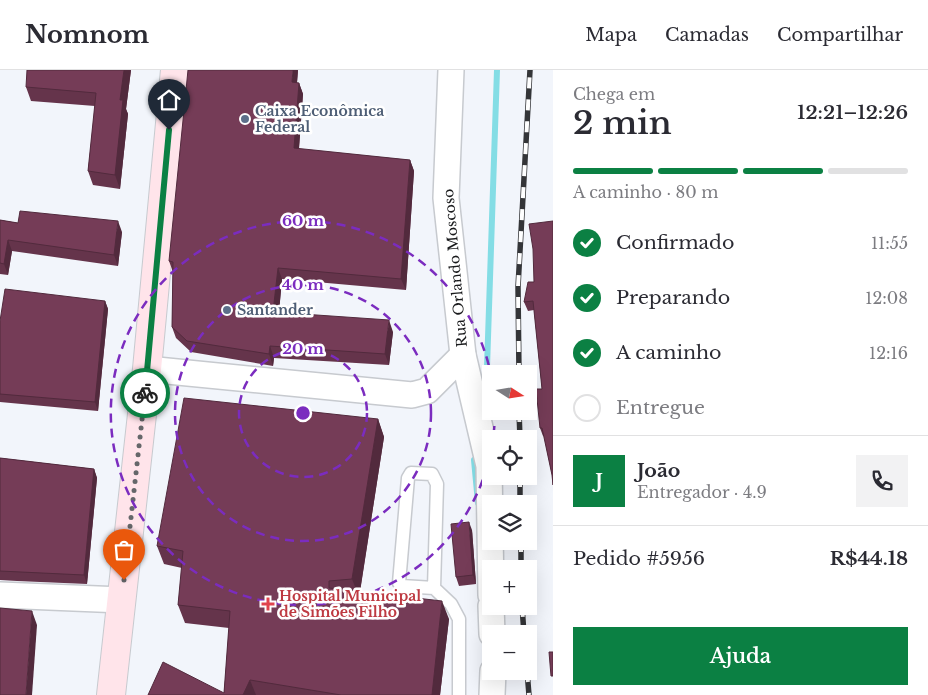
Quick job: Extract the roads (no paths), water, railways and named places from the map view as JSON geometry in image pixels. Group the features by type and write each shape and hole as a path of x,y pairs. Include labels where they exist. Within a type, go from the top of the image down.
{"main road":[{"path":"111,695 148,369 175,70"}],"street":[{"name":"Rua Orlando Moscoso","path":"148,369 412,395 427,390 463,355 446,198 451,70"},
{"path":"463,355 489,466 490,560"},
{"path":"0,595 122,600"},
{"path":"492,695 493,680"}],"lane":[{"path":"434,588 437,484 432,474 411,473 408,478 399,584 402,586 434,588 451,604 459,619 459,695"}],"waterway":[{"path":"487,365 497,70"},
{"path":"474,460 478,503"}],"railway":[{"path":"519,365 518,287 530,70"},
{"path":"519,420 520,430"},
{"path":"520,485 520,495"},
{"path":"521,550 521,560"},
{"path":"523,615 523,625"},
{"path":"528,680 529,695"}],"place":[{"name":"Caixa Econômica Federal","path":"245,119"},
{"name":"Santander","path":"227,310"},
{"name":"Hospital Municipal de Simões Filho","path":"268,604"}]}
